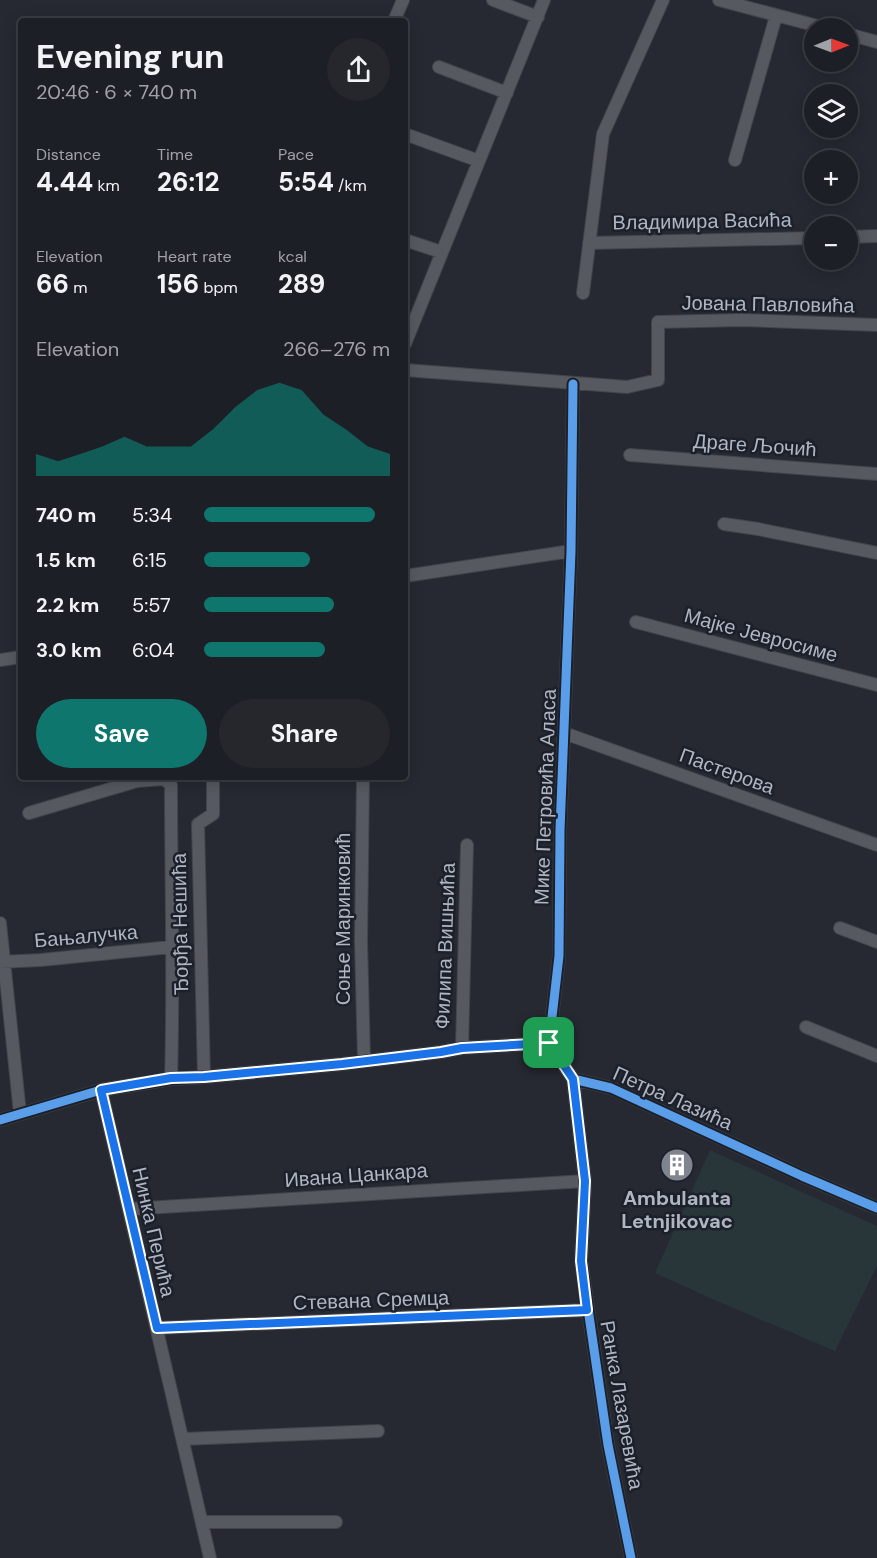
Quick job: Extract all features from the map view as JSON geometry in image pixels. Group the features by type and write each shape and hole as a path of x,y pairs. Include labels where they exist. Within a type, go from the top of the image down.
{"street":[{"path":"395,18 403,0"},
{"path":"493,0 538,17"},
{"path":"410,320 441,252 544,0"},
{"path":"583,294 603,134 663,0"},
{"path":"719,0 804,23"},
{"path":"735,160 776,16"},
{"path":"858,37 877,42"},
{"path":"439,67 507,93"},
{"path":"408,135 479,161"},
{"path":"858,237 877,236"},
{"name":"Владимира Васића","path":"589,243 804,238"},
{"path":"408,241 441,252"},
{"name":"Јована Павловића","path":"573,384 627,387 658,380 658,322 742,320 877,325"},
{"path":"408,370 573,384"},
{"name":"Мике Петровића Аласа","path":"549,1043 559,956 560,830 571,551 573,384"},
{"name":"Драге Љочић","path":"630,455 877,474"},
{"path":"724,524 877,553"},
{"path":"408,576 571,551"},
{"name":"Мајке Јевросиме","path":"636,622 877,685"},
{"path":"0,660 18,657"},
{"name":"Пастерова","path":"564,733 877,845"},
{"path":"29,813 137,781 150,780"},
{"path":"165,780 171,785 173,1016 171,1078"},
{"name":"Ђорђа Нешића","path":"204,1077 198,824 213,813 213,780"},
{"name":"Соње Маринковић","path":"363,780 361,941 364,1060"},
{"name":"Филипа Вишњића","path":"462,1048 467,845"},
{"path":"0,923 2,962 20,1113"},
{"path":"840,928 877,942"},
{"name":"Бањалучка","path":"2,962 171,947"},
{"path":"806,1027 877,1056"},
{"path":"0,1120 101,1090 171,1078 342,1064 462,1048 549,1043 573,1079"},
{"name":"Ранка Лазаревића","path":"573,1079 585,1181 581,1261 608,1444 631,1558"},
{"name":"Петра Лазића","path":"573,1079 611,1088 877,1208"},
{"name":"Нинка Перића","path":"101,1090 210,1558"},
{"name":"Ивана Цанкара","path":"129,1209 585,1181"},
{"name":"Стевана Сремца","path":"157,1328 587,1310"},
{"path":"183,1439 378,1431"},
{"path":"202,1522 336,1522"}],"shaded area":[{"path":"710,1150 877,1226 877,1266 835,1351 655,1273"}],"cycle path":[{"path":"549,1043 559,956 560,830 571,551 573,384"},
{"path":"0,1120 101,1090 171,1079 342,1064 462,1048 549,1043 573,1079 611,1088 877,1208"},
{"path":"573,1079 585,1181 581,1261 608,1445 631,1558"}],"place":[{"name":"Ambulanta Letnjikovac","path":"677,1165"}],"route":[{"path":"549,1043 573,1079 585,1181 581,1261 587,1310 157,1328 101,1090 171,1078 342,1064 462,1048 549,1043"}]}
